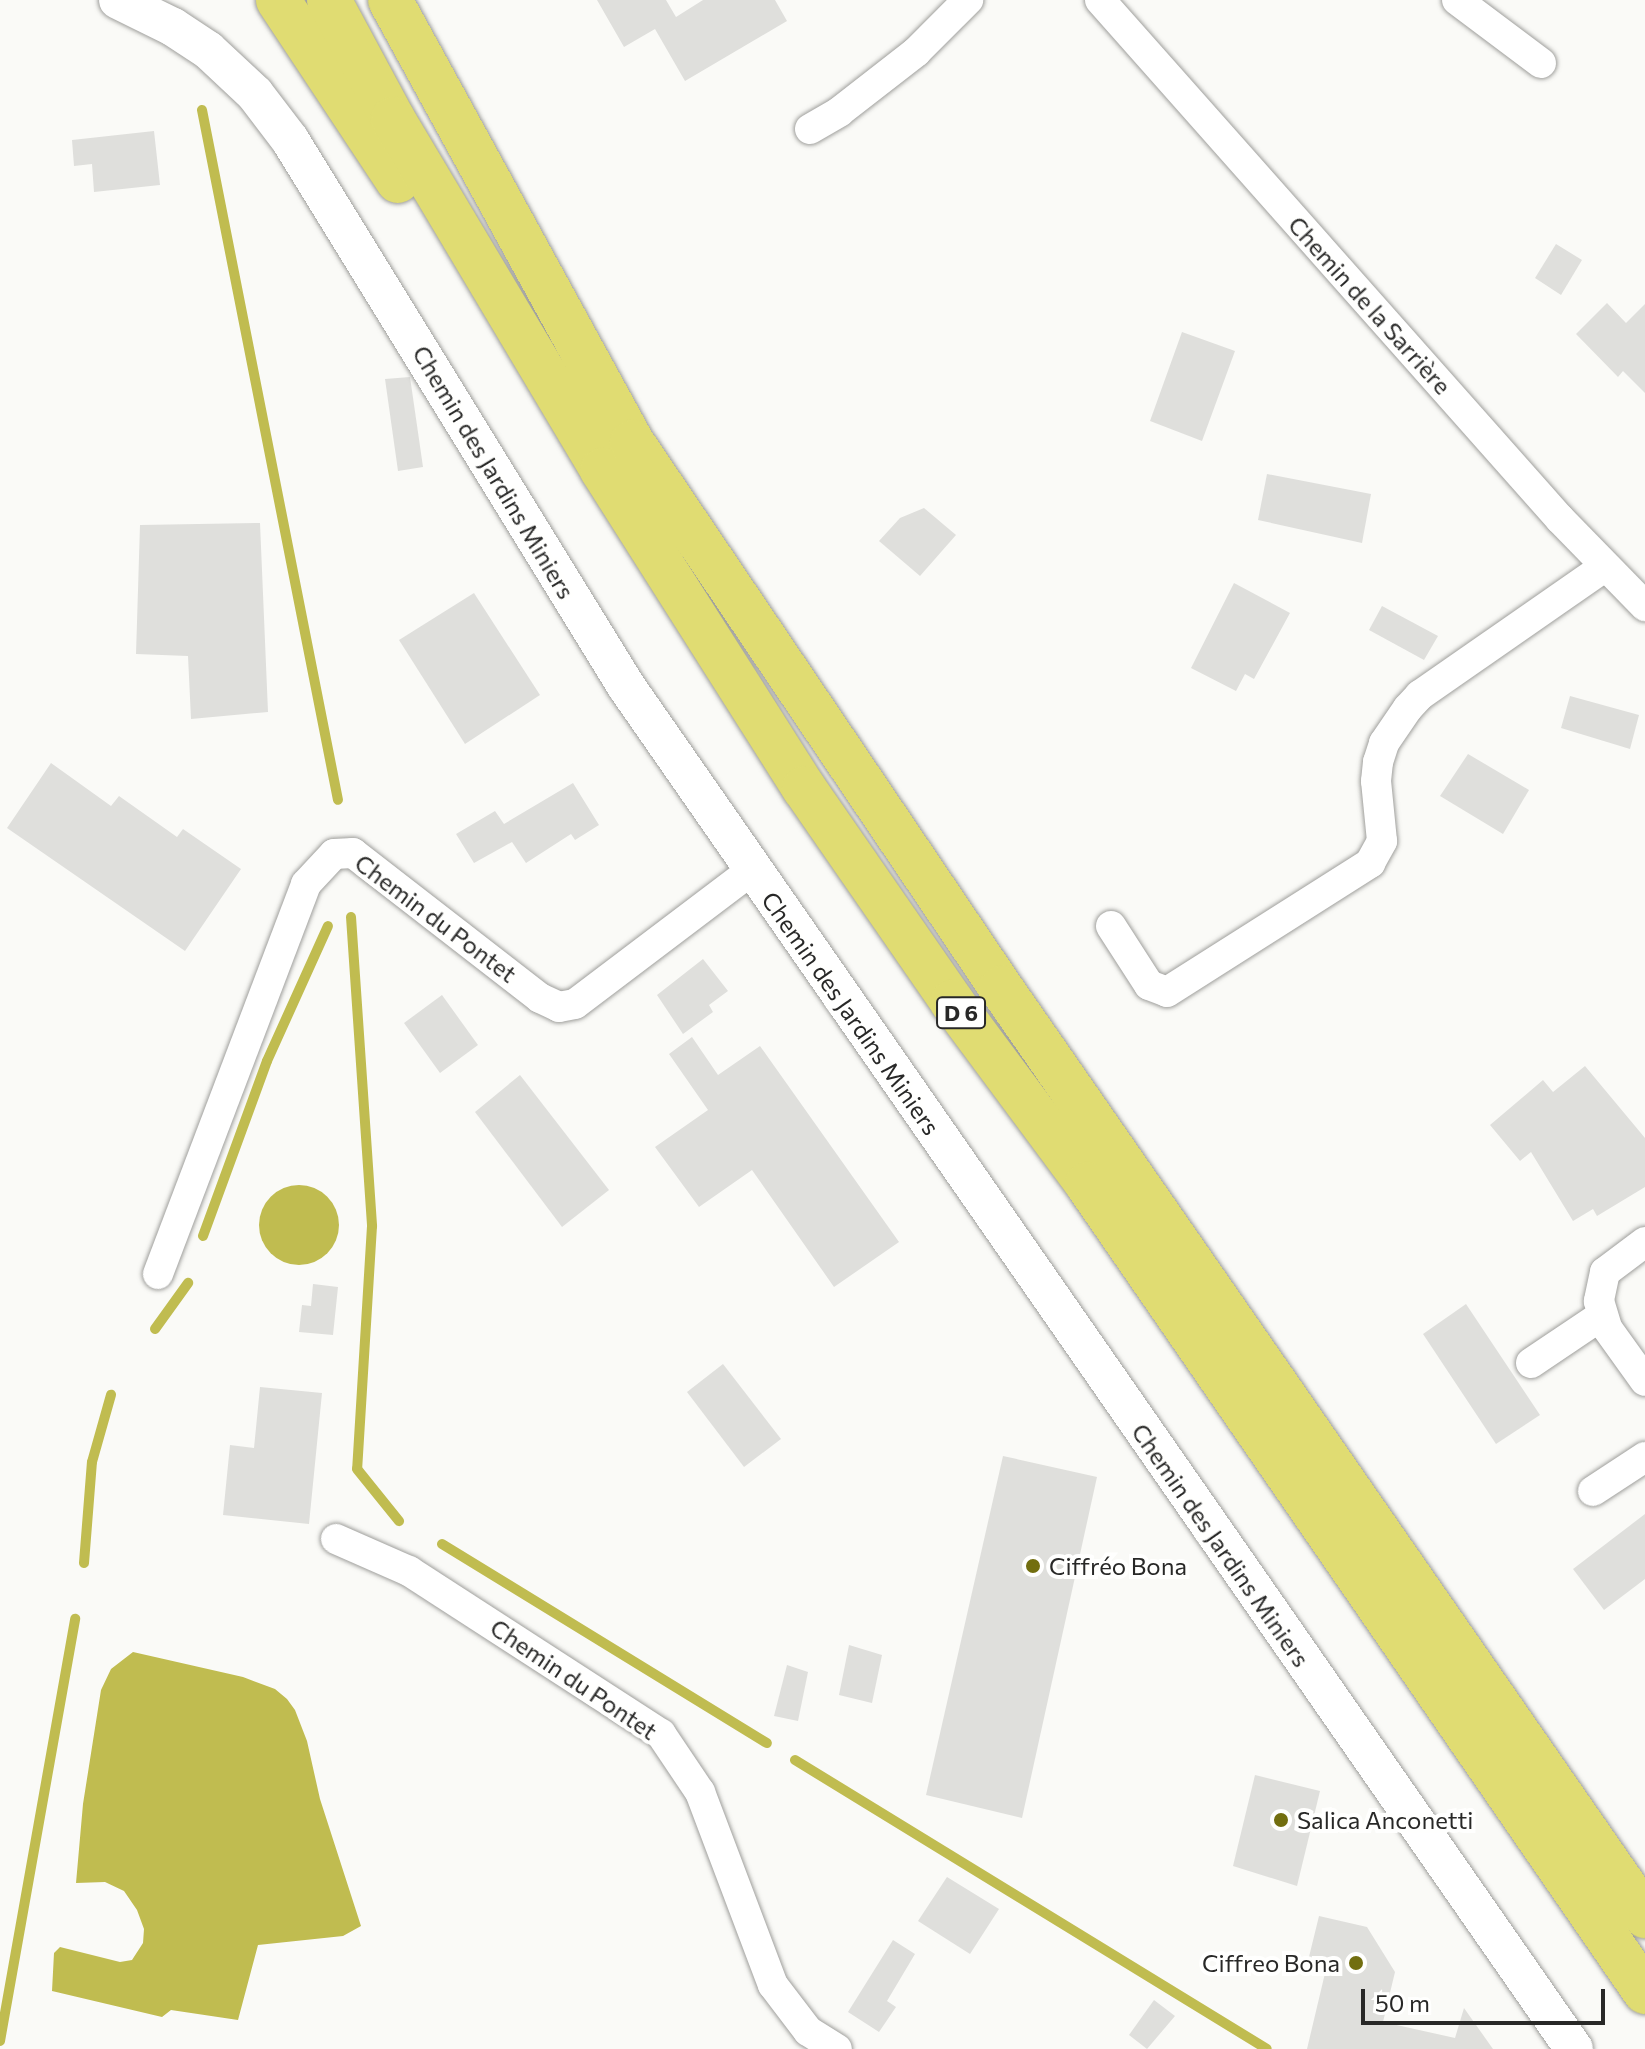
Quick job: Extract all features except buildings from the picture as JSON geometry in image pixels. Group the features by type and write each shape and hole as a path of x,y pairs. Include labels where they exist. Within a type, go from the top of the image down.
{"highway":[{"path":"278,0 399,183 759,760 888,948 1087,1184"},
{"name":"D 6","path":"329,0 393,119 602,470 804,788 952,1002 1087,1184 1645,1992"},
{"name":"D 6","path":"393,0 437,88 632,442 1019,1014 1645,1916"}],"street":[{"name":"Chemin des Jardins Miniers","path":"118,0 173,27 208,50 255,94 290,140 626,686 1574,2049"},
{"path":"810,129 839,112 916,52 968,0"},
{"name":"Chemin de la Sarrière","path":"1100,0 1604,567 1645,606"},
{"path":"1457,0 1541,63"},
{"path":"1111,926 1149,985 1167,992 1370,863 1382,841 1376,781 1378,762 1384,743 1408,708 1420,695 1604,567"},
{"name":"Chemin du Pontet","path":"158,1274 306,884 334,854 353,853 540,998 559,1007 575,1004 752,870"},
{"path":"1645,1242 1605,1272 1599,1301 1601,1316 1645,1381"},
{"path":"1531,1363 1601,1316"},
{"path":"1593,1491 1645,1457"},
{"name":"Chemin du Pontet","path":"336,1539 409,1571 661,1734 700,1792 773,1985 808,2031 837,2049"}],"shaded area":[{"path":"299,1185 314,1188 327,1197 336,1210 339,1225 336,1240 327,1253 314,1262 299,1265 284,1262 271,1253 262,1240 259,1225 262,1210 271,1197 284,1188"},
{"path":"133,1652 243,1677 275,1689 287,1699 295,1710 307,1741 320,1799 361,1926 343,1936 258,1945 238,2020 171,2010 162,2017 52,1991 54,1953 60,1947 120,1962 132,1960 143,1943 144,1929 137,1910 124,1891 105,1882 76,1883 83,1804 101,1690 111,1669"}],"waterway":[{"path":"202,110 338,800"},
{"path":"351,917 372,1226 357,1469 399,1521"},
{"path":"203,1236 267,1061 328,926"},
{"path":"155,1329 188,1283"},
{"path":"84,1563 92,1462 111,1395"},
{"path":"442,1544 767,1743"},
{"path":"0,2041 75,1619"},
{"path":"795,1760 1267,2049"}],"place":[{"name":"Ciffréo Bona","path":"1033,1566"},
{"name":"Salica Anconetti","path":"1281,1820"},
{"name":"Ciffreo Bona","path":"1356,1963"}]}
